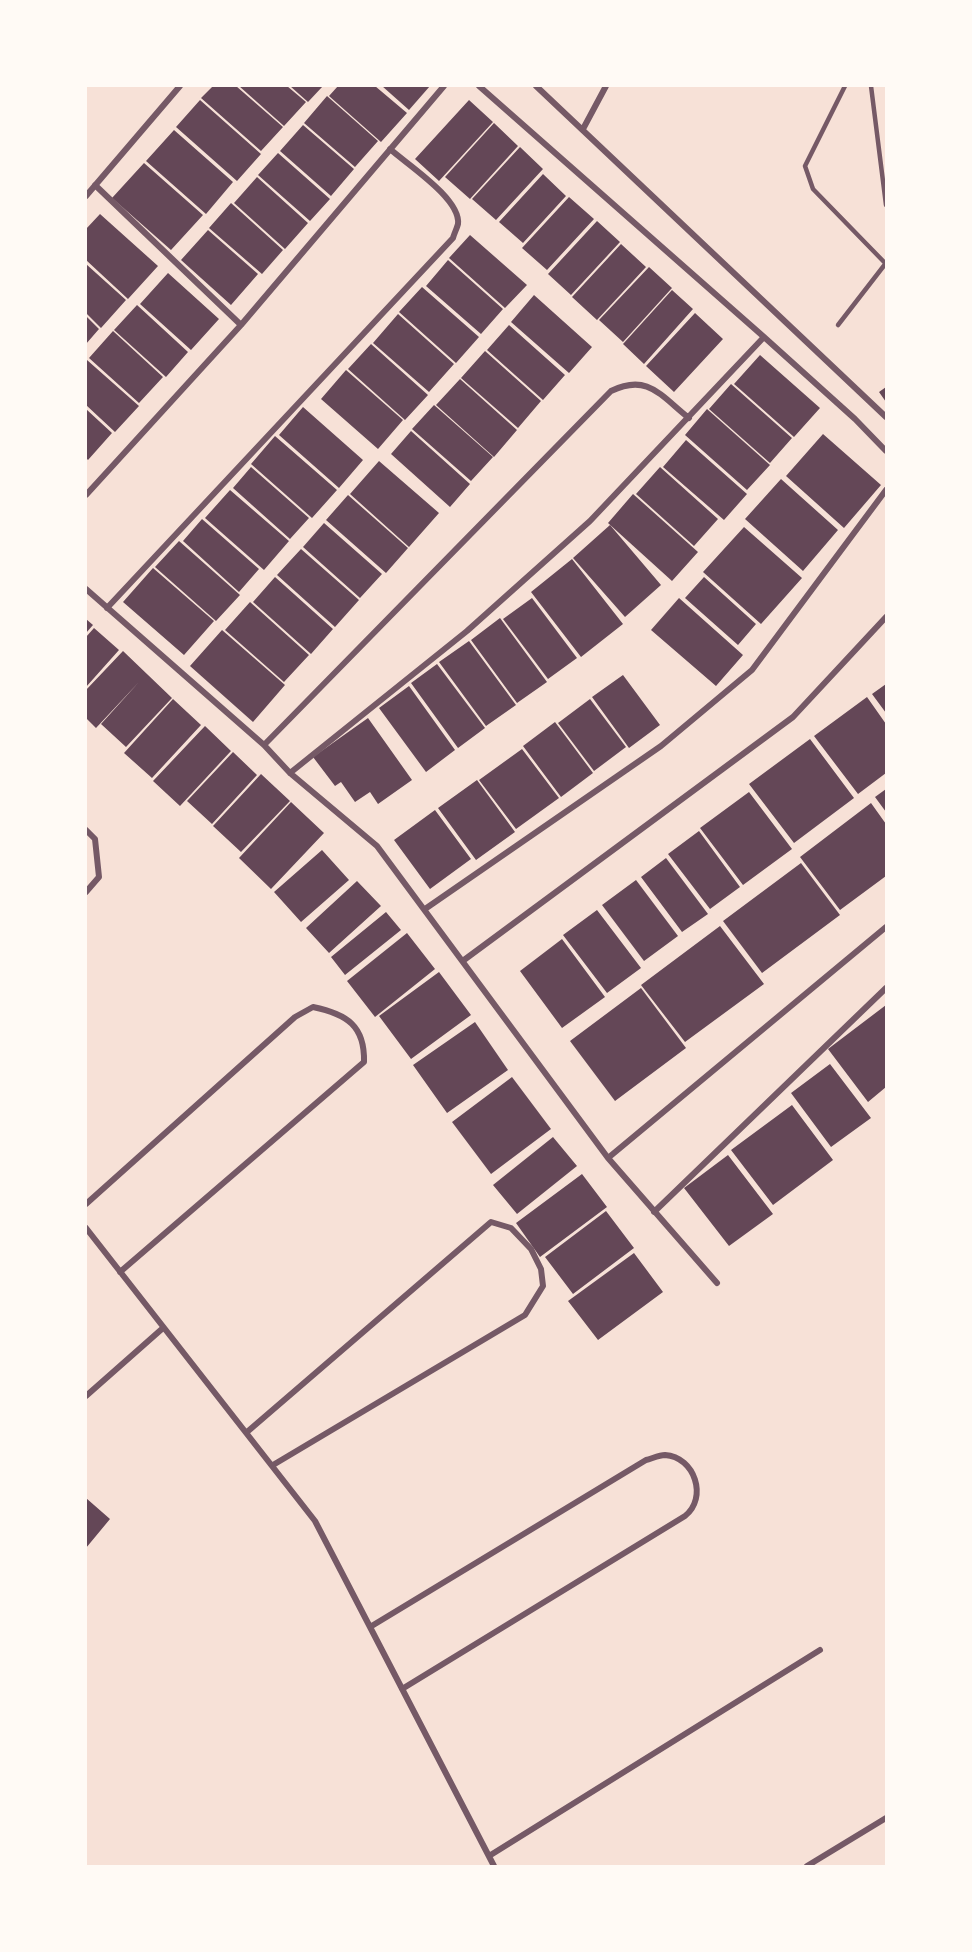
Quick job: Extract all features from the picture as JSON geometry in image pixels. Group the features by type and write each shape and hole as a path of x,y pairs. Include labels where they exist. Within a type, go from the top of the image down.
{"street":[{"path":"86,196 180,86"},
{"path":"86,495 241,325 444,86"},
{"path":"479,86 764,337 886,451"},
{"path":"536,86 886,417"},
{"path":"583,129 606,86"},
{"path":"107,608 453,238 458,225 457,213 451,201 390,149"},
{"path":"95,185 241,325"},
{"path":"290,772 476,623 590,521 764,337"},
{"path":"264,745 611,391 623,385 639,382 689,418"},
{"path":"425,909 661,746 752,669 886,489"},
{"path":"86,589 264,745 290,772 377,846 464,960 608,1158 717,1283"},
{"path":"464,960 793,717 886,617"},
{"path":"86,830 95,840 99,877 86,892"},
{"path":"608,1158 886,927"},
{"path":"654,1212 886,988"},
{"path":"86,1204 295,1017 313,1007 330,1010 357,1027 365,1043 364,1062 120,1272"},
{"path":"247,1432 492,1222 511,1228 531,1249 541,1269 543,1286 525,1316 273,1465"},
{"path":"86,1228 315,1521 494,1866"},
{"path":"86,1396 163,1328"},
{"path":"370,1627 646,1460 664,1455 682,1462 697,1480 698,1497 691,1511 685,1516 402,1689"},
{"path":"489,1856 820,1650"},
{"path":"807,1866 886,1818"}],"lane":[{"path":"838,325 886,263 813,189 805,166 845,86"},
{"path":"871,86 886,205"}],"building":[{"path":"213,86 236,86 283,127 261,151 201,98"},
{"path":"239,86 287,86 306,102 284,126"},
{"path":"290,86 323,86 308,102"},
{"path":"338,86 375,86 407,113 381,142 329,96"},
{"path":"382,86 430,86 409,110"},
{"path":"327,96 378,141 355,167 304,123"},
{"path":"200,100 261,154 237,181 176,127"},
{"path":"469,100 493,122 439,181 415,159"},
{"path":"494,123 518,146 470,199 445,177"},
{"path":"303,125 354,169 331,196 280,151"},
{"path":"174,130 233,182 206,214 146,161"},
{"path":"520,147 543,169 496,220 472,199"},
{"path":"278,153 330,199 310,221 258,175"},
{"path":"144,163 203,215 171,250 112,198"},
{"path":"543,174 566,196 523,243 499,222"},
{"path":"257,177 308,223 285,249 234,203"},
{"path":"569,197 594,219 547,270 522,248"},
{"path":"231,203 283,250 262,274 209,228"},
{"path":"100,214 158,266 128,299 86,260 86,229"},
{"path":"597,221 620,242 571,295 548,274"},
{"path":"208,230 258,274 231,305 181,260"},
{"path":"470,235 527,285 505,308 449,258"},
{"path":"621,244 646,267 597,320 572,297"},
{"path":"448,260 503,309 481,334 426,286"},
{"path":"86,264 126,300 101,328 86,313"},
{"path":"649,267 672,288 623,342 599,320"},
{"path":"168,273 219,319 191,350 140,304"},
{"path":"422,287 479,337 456,363 399,312"},
{"path":"672,290 693,309 644,364 623,344"},
{"path":"534,295 592,347 569,373 511,322"},
{"path":"137,305 188,352 166,377 114,330"},
{"path":"695,313 723,339 674,392 646,366"},
{"path":"398,314 454,364 429,392 373,343"},
{"path":"86,316 99,329 86,344"},
{"path":"509,325 565,375 543,400 487,350"},
{"path":"113,331 163,377 139,403 89,358"},
{"path":"371,344 428,395 405,420 348,369"},
{"path":"485,351 541,401 518,428 461,378"},
{"path":"760,355 820,408 794,437 734,384"},
{"path":"87,360 139,406 115,432 86,405"},
{"path":"346,370 403,420 378,449 321,399"},
{"path":"460,379 517,430 494,457 436,405"},
{"path":"731,384 792,438 770,463 709,409"},
{"path":"886,387 886,402 879,392"},
{"path":"434,405 493,457 471,481 412,429"},
{"path":"303,407 363,460 339,488 279,435"},
{"path":"86,409 112,433 88,460 86,458"},
{"path":"707,409 770,465 747,490 685,435"},
{"path":"411,431 470,484 450,507 391,454"},
{"path":"823,434 881,485 844,528 786,476"},
{"path":"275,436 337,490 312,518 251,464"},
{"path":"686,440 747,494 724,520 663,467"},
{"path":"379,461 439,513 409,547 350,494"},
{"path":"251,467 309,518 290,539 233,488"},
{"path":"660,467 718,519 694,546 636,494"},
{"path":"781,479 838,530 803,571 745,519"},
{"path":"230,490 289,541 264,570 205,518"},
{"path":"633,494 698,552 672,581 608,523"},
{"path":"348,495 408,548 386,573 326,520"},
{"path":"202,519 259,569 239,592 183,541"},
{"path":"324,523 382,574 360,598 303,547"},
{"path":"610,525 661,585 625,617 573,558"},
{"path":"744,527 802,578 761,624 703,572"},
{"path":"179,541 240,595 216,621 155,567"},
{"path":"301,549 359,600 335,627 277,575"},
{"path":"572,559 623,624 581,657 531,592"},
{"path":"153,568 214,621 184,655 123,602"},
{"path":"275,577 333,629 311,654 253,602"},
{"path":"704,577 756,624 738,645 685,598"},
{"path":"532,598 577,658 548,679 503,619"},
{"path":"679,598 743,655 716,686 651,630"},
{"path":"250,602 309,655 284,682 225,630"},
{"path":"500,618 547,682 517,703 471,640"},
{"path":"86,619 93,625 86,633"},
{"path":"94,628 119,650 86,687 86,637"},
{"path":"222,630 285,685 253,722 190,666"},
{"path":"469,641 516,705 486,726 439,662"},
{"path":"123,651 172,698 126,747 101,724 139,682 96,728 86,718 86,690"},
{"path":"437,664 485,728 458,748 411,683"},
{"path":"623,675 660,725 629,748 592,697"},
{"path":"886,684 886,713 872,694"},
{"path":"409,686 455,750 426,772 379,708"},
{"path":"867,697 886,724 886,773 858,794 814,736"},
{"path":"173,699 201,725 152,778 124,753"},
{"path":"590,699 626,747 594,771 558,723"},
{"path":"368,718 412,780 378,804 370,792 355,802 341,782 335,786 313,757"},
{"path":"555,722 593,773 561,797 523,746"},
{"path":"205,726 231,751 180,806 153,781"},
{"path":"810,739 854,798 794,843 749,784"},
{"path":"522,749 559,798 516,829 479,780"},
{"path":"233,752 257,775 212,824 187,801"},
{"path":"261,774 290,801 241,852 213,826"},
{"path":"477,780 515,832 476,860 438,808"},
{"path":"886,789 886,812 875,797"},
{"path":"749,792 792,849 743,885 700,828"},
{"path":"291,802 324,833 271,889 239,858"},
{"path":"871,803 886,824 886,876 840,910 800,857"},
{"path":"435,810 471,859 430,889 394,840"},
{"path":"699,831 740,887 710,909 668,854"},
{"path":"322,850 349,880 301,922 274,892"},
{"path":"666,858 708,914 682,932 641,877"},
{"path":"801,863 840,915 762,973 723,921"},
{"path":"636,880 678,936 644,961 602,905"},
{"path":"357,881 381,906 329,953 306,928"},
{"path":"597,910 641,968 607,993 563,935"},
{"path":"386,912 401,930 345,975 331,957"},
{"path":"720,926 764,984 685,1042 641,985"},
{"path":"407,933 435,969 375,1017 347,981"},
{"path":"562,939 605,997 562,1028 520,971"},
{"path":"439,972 471,1015 411,1059 379,1016"},
{"path":"641,988 686,1048 615,1101 570,1041"},
{"path":"886,1005 886,1087 868,1102 828,1049"},
{"path":"475,1022 508,1070 447,1113 413,1065"},
{"path":"830,1064 871,1118 831,1147 791,1093"},
{"path":"512,1077 551,1129 491,1174 452,1122"},
{"path":"792,1105 833,1160 773,1205 731,1150"},
{"path":"553,1137 577,1166 517,1214 493,1185"},
{"path":"728,1155 773,1214 729,1246 684,1188"},
{"path":"582,1174 607,1207 540,1257 516,1223"},
{"path":"606,1211 634,1248 573,1294 545,1257"},
{"path":"634,1253 663,1292 598,1340 568,1301"},
{"path":"86,1498 110,1519 86,1548"}]}
